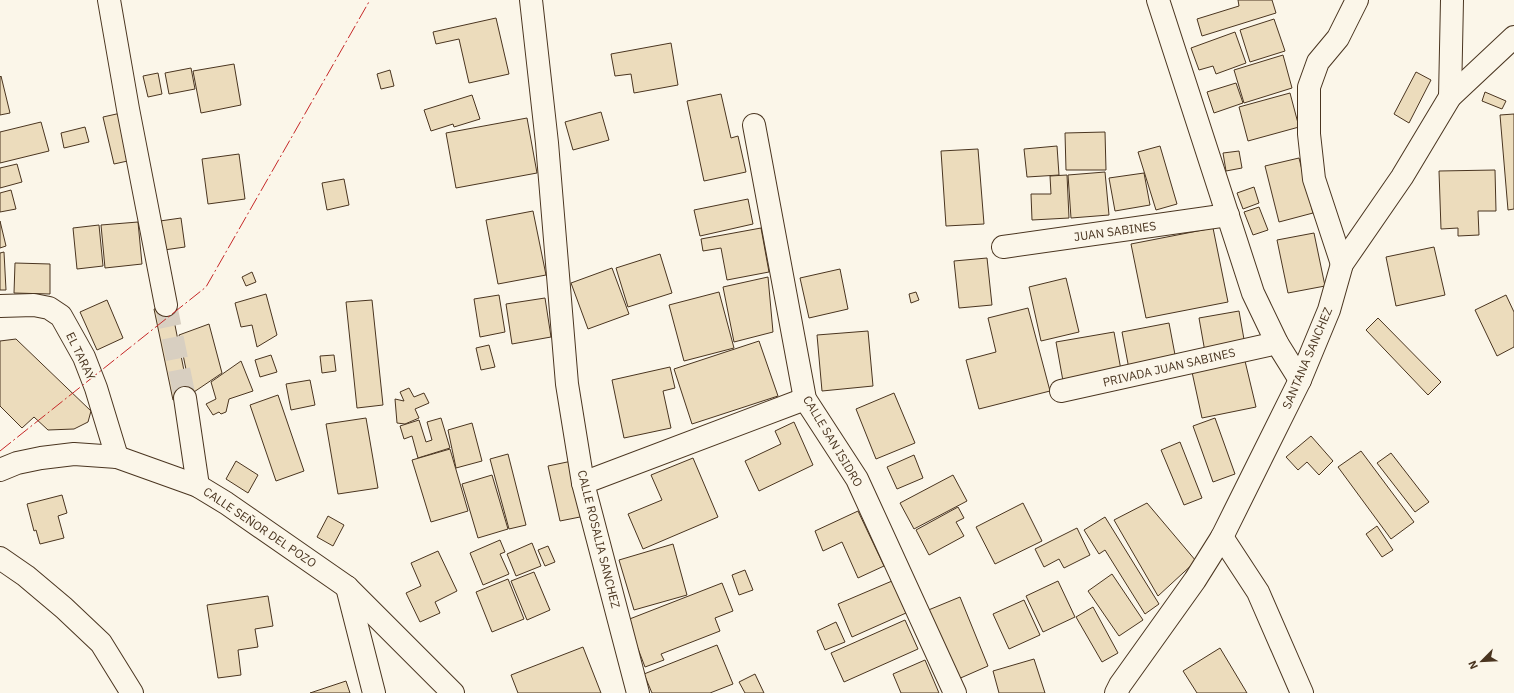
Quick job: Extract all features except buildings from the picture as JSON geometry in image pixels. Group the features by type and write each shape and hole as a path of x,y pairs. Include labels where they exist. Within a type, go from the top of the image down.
{"street":[{"path":"109,0 128,109 166,305"},
{"name":"CALLE ROSALIA SANCHEZ","path":"531,0 547,143 567,384 584,482 638,693"},
{"path":"1158,0 1253,293 1277,343 1300,380"},
{"path":"1342,264 1314,179 1309,134 1309,87 1318,62 1338,38 1357,0"},
{"path":"1450,98 1452,0"},
{"name":"SANTANA SANCHEZ","path":"1116,693 1120,685 1195,580 1222,537 1300,380 1329,310 1342,264 1402,177 1450,98 1514,37"},
{"name":"CALLE SAN ISIDRO","path":"754,125 805,398 857,479 955,693"},
{"name":"JUAN SABINES","path":"1003,247 1228,216"},
{"name":"EL TARAY","path":"0,306 34,305 49,308 61,316 84,357 96,388 117,457"},
{"name":"PRIVADA JUAN SABINES","path":"1061,391 1277,343"},
{"path":"185,398 198,486"},
{"path":"584,482 805,398"},
{"name":"CALLE SEÑOR DEL POZO","path":"0,470 17,463 74,454 117,457 198,486 226,503 347,587 453,693"},
{"path":"1222,537 1258,592 1302,693"},
{"path":"0,558 46,592 101,644 132,693"},
{"path":"347,587 374,693"}],"tunnel":[{"path":"166,305 185,398"}],"power":[{"path":"0,451 206,287 370,0"}]}
